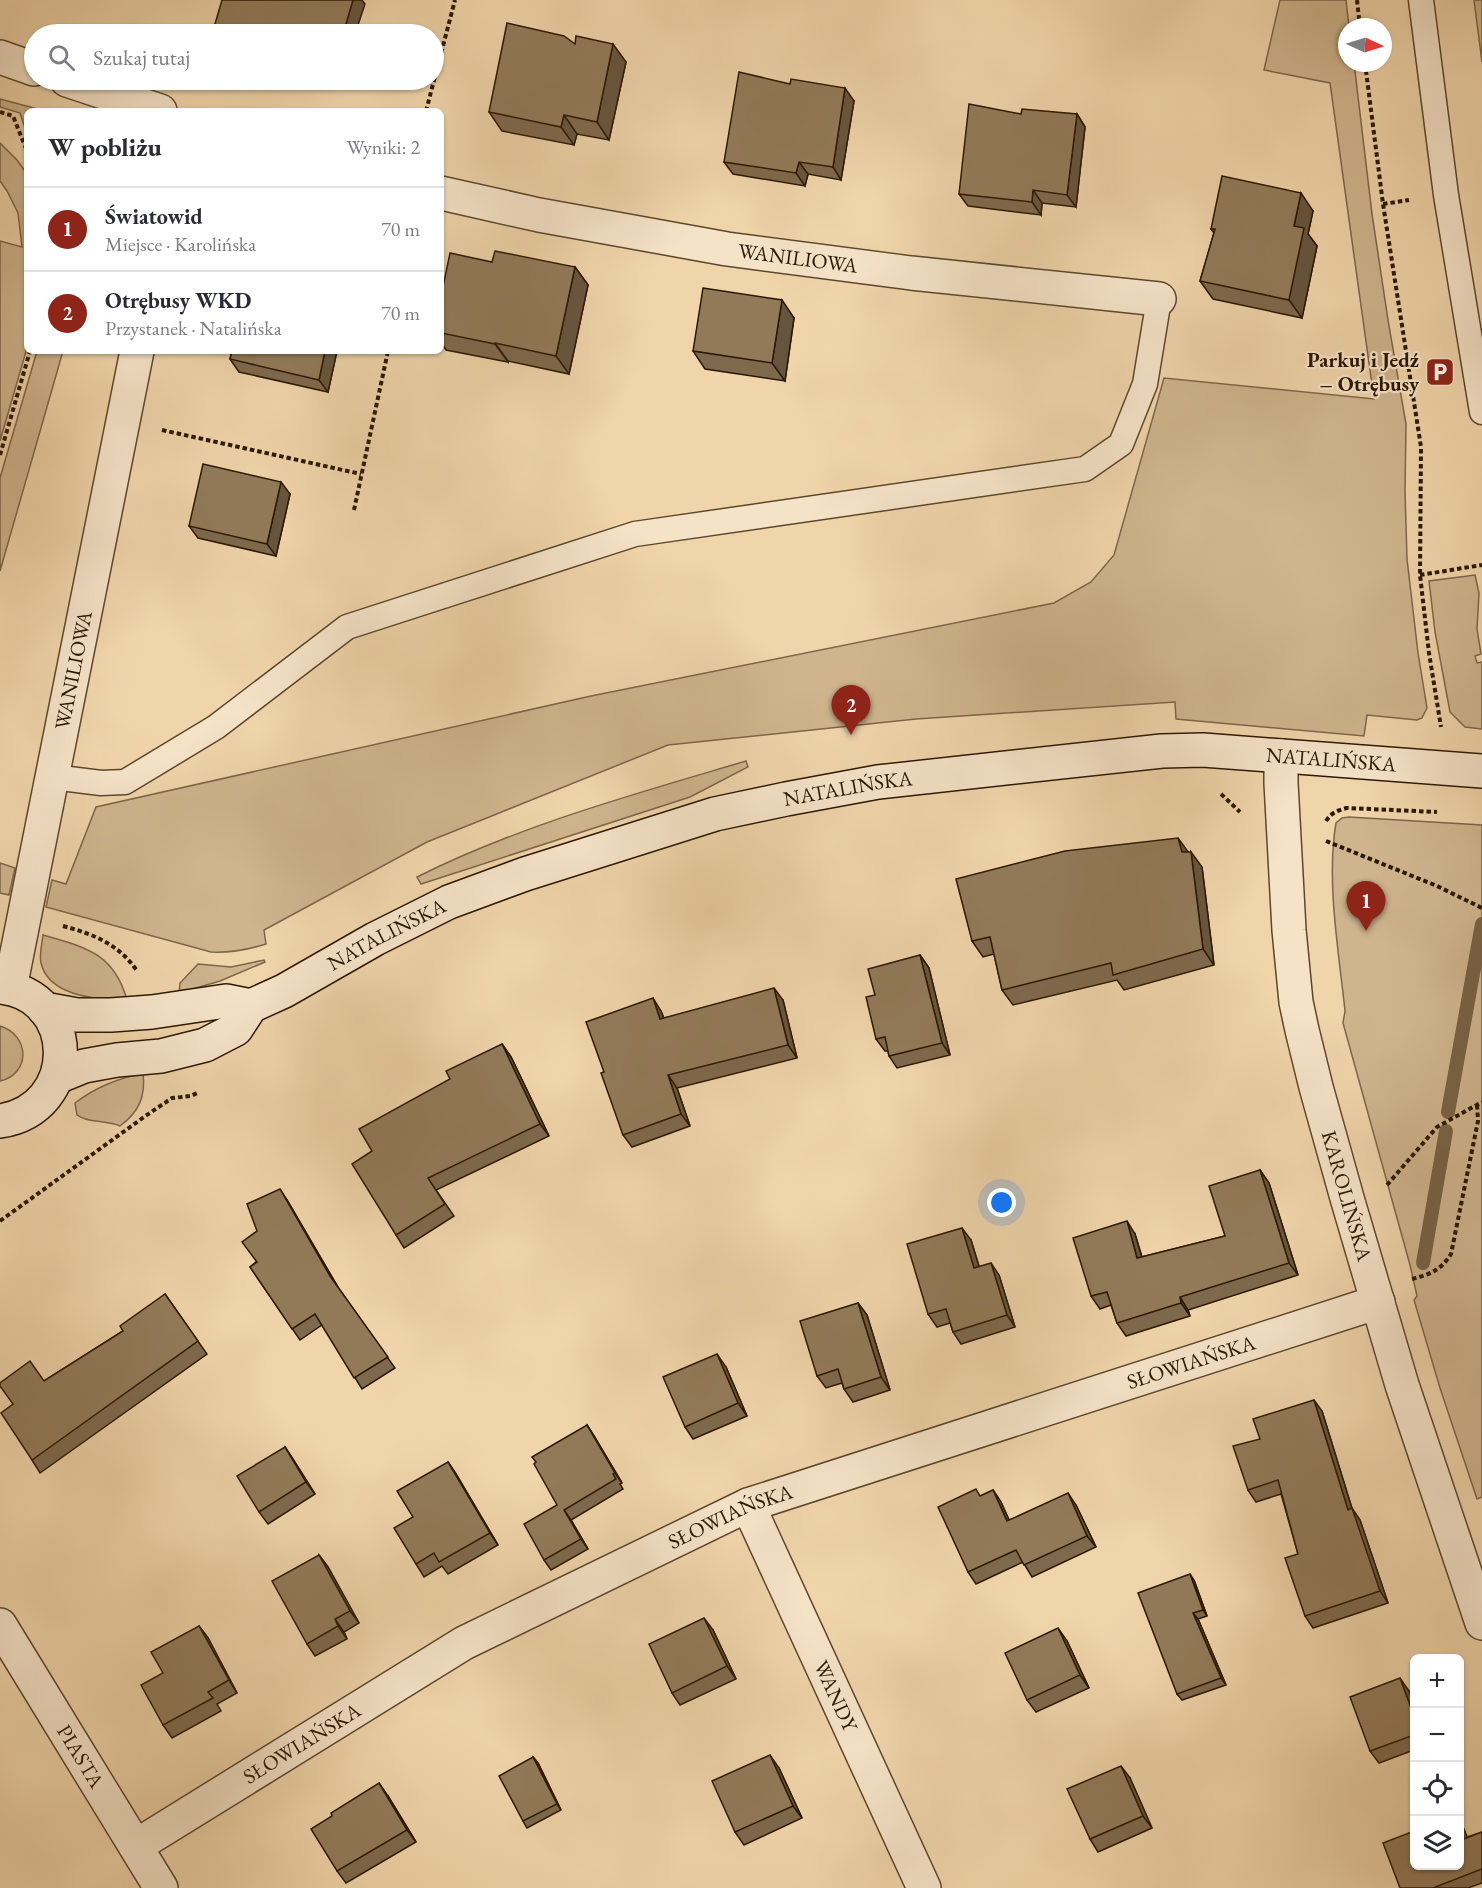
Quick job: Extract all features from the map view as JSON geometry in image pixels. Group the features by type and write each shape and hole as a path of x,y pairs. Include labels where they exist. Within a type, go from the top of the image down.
{"street":[{"path":"0,57 24,65"},
{"path":"97,90 151,108"},
{"name":"WANILIOWA","path":"444,194 539,215 727,249 911,273 1160,299"},
{"name":"WANILIOWA","path":"5,988 53,777 136,354"},
{"name":"NATALIŃSKA","path":"251,1006 284,991 375,939 449,902 525,874 715,814 786,799 878,782 1162,751 1203,750 1482,771"},
{"name":"KAROLIŃSKA","path":"1281,756 1289,930 1296,1002 1316,1087 1402,1385 1482,1623"},
{"path":"1,1122 21,1115 40,1102 50,1091 57,1077 61,1060 60,1042 55,1024 44,1009 29,996 5,988"},
{"path":"44,1009 76,1015 152,1012 226,1000 251,1006 236,1029 205,1045 161,1056 84,1066 57,1077"},
{"name":"SŁOWIAŃSKA","path":"136,1846 464,1643 748,1505 1376,1295"},
{"name":"WANDY","path":"748,1505 924,1888"},
{"name":"PIASTA","path":"0,1625 161,1888"}],"lane":[{"path":"1421,0 1446,195 1482,412"},
{"path":"53,777 100,783 125,782 216,727 347,627 635,534 1085,469 1121,444 1145,384 1160,299"}],"path":[{"path":"444,42 455,0"},
{"path":"1357,0 1359,18"},
{"path":"1366,72 1383,204 1421,447 1420,575 1428,653 1441,733"},
{"path":"427,108 431,90"},
{"path":"0,112 14,116 24,143"},
{"path":"0,455 29,354"},
{"path":"354,510 387,354"},
{"path":"156,429 361,474"},
{"path":"1420,575 1482,565"},
{"path":"1215,791 1230,801 1245,820"},
{"path":"1323,828 1329,816 1347,808 1443,812"},
{"path":"1322,839 1437,886 1482,908"},
{"path":"90,934 121,952 141,977"},
{"path":"0,1221 172,1098"},
{"path":"1385,1187 1437,1127 1482,1102"},
{"path":"1376,1295 1436,1272 1451,1254 1478,1121 1477,1104"}],"shaded area":[{"path":"1280,0 1346,0 1348,18 1338,18 1338,72 1355,72 1372,214 1406,424 1407,559 1427,708 1422,718 1417,720 1367,715 1364,736 1176,719 1175,702 916,719 668,745 427,842 264,930 266,944 252,948 211,952 46,907 52,880 66,884 96,807 591,696 1054,603 1091,582 1114,555 1164,378 1374,399 1330,83 1264,70"},
{"path":"1474,0 1482,0 1482,62"},
{"path":"0,99 34,108 24,108 24,125 20,113 0,107"},
{"path":"0,143 24,170 25,354 0,441 0,241 22,247 18,213 0,181"},
{"path":"36,354 62,354 0,571 0,478"},
{"path":"1475,575 1479,593 1477,629 1481,654 1475,656 1477,663 1482,662 1482,729 1465,727 1450,712 1435,632 1429,581"},
{"path":"746,761 748,767 690,797 421,884 417,877 456,858 538,826 621,798"},
{"path":"1342,818 1482,825 1482,1497 1477,1499 1414,1300 1417,1296 1410,1265 1343,1023 1345,1011 1334,917 1332,869 1336,823"},
{"path":"0,863 15,868 9,895 0,893"},
{"path":"43,935 85,948 96,954 114,972 127,1000 103,999 76,994 54,983 46,974 41,963"},
{"path":"264,960 265,962 220,981 179,993 180,983 198,964 231,967"},
{"path":"0,1026 17,1037 23,1054 22,1063 17,1071 0,1081"},
{"path":"143,1073 140,1103 127,1121 120,1126 81,1118 77,1115 75,1103 83,1097 107,1084"}],"building":[{"path":"222,0 353,0 346,24 215,24"},
{"path":"507,23 564,36 575,44 576,36 613,44 597,122 564,115 561,127 489,112"},
{"path":"739,72 790,84 791,79 845,88 833,167 799,162 796,173 724,162"},
{"path":"969,104 1021,114 1022,109 1077,114 1067,195 1033,190 1032,202 959,194"},
{"path":"1222,176 1301,193 1294,226 1304,228 1289,300 1200,281 1215,229 1211,229"},
{"path":"495,251 575,267 556,356 444,334 444,282 450,253 492,262"},
{"path":"703,288 782,300 772,363 693,351"},
{"path":"231,354 324,354 319,380 230,359"},
{"path":"203,464 281,482 267,544 189,526"},
{"path":"1178,838 1182,852 1191,852 1203,949 1113,975 1111,963 1002,990 990,937 972,941 956,879 1065,851"},
{"path":"920,955 942,1043 889,1056 885,1037 876,1039 866,997 875,995 868,969"},
{"path":"774,988 788,1045 668,1075 681,1114 623,1135 586,1022 653,998 660,1019"},
{"path":"502,1044 540,1124 428,1178 445,1204 396,1235 352,1164 372,1151 359,1129 450,1079 446,1071"},
{"path":"1260,1170 1289,1263 1180,1297 1181,1303 1117,1323 1107,1292 1091,1296 1073,1238 1127,1221 1137,1258 1225,1236 1209,1186"},
{"path":"280,1189 330,1276 388,1357 354,1378 315,1314 292,1329 250,1267 257,1262 242,1242 257,1231 247,1204"},
{"path":"962,1228 974,1268 991,1263 1007,1315 953,1332 946,1309 928,1314 907,1244"},
{"path":"165,1294 198,1341 32,1460 1,1413 13,1404 0,1383 30,1361 44,1381 123,1331 120,1326"},
{"path":"858,1303 881,1377 844,1389 838,1369 817,1376 800,1321"},
{"path":"717,1354 738,1403 685,1427 663,1377"},
{"path":"1314,1400 1348,1510 1352,1508 1380,1591 1305,1616 1285,1558 1298,1554 1278,1480 1248,1490 1233,1446 1260,1439 1253,1419"},
{"path":"587,1425 615,1473 613,1474 616,1479 564,1510 581,1539 544,1560 524,1524 557,1505 532,1457"},
{"path":"285,1447 306,1482 259,1512 237,1476"},
{"path":"448,1462 490,1533 439,1562 434,1553 416,1564 394,1528 413,1517 397,1491"},
{"path":"976,1489 980,1496 993,1490 1007,1521 1068,1493 1087,1536 1024,1565 1016,1550 968,1572 938,1507"},
{"path":"319,1555 350,1611 335,1619 338,1626 307,1644 272,1581"},
{"path":"1190,1574 1203,1610 1193,1613 1221,1678 1177,1694 1138,1593"},
{"path":"704,1618 727,1666 672,1693 649,1644"},
{"path":"199,1626 229,1680 208,1692 213,1698 163,1725 141,1685 163,1673 151,1652"},
{"path":"1058,1628 1080,1675 1027,1700 1005,1653"},
{"path":"1400,1678 1410,1705 1410,1736 1370,1751 1350,1697"},
{"path":"770,1755 793,1806 735,1832 712,1781"},
{"path":"533,1757 557,1804 523,1821 499,1776"},
{"path":"1121,1766 1143,1816 1090,1839 1067,1789"},
{"path":"379,1783 407,1830 337,1871 311,1829 332,1816 331,1813"},
{"path":"1482,1832 1482,1869 1433,1888 1400,1888 1383,1843 1410,1833 1410,1870 1464,1870 1464,1839"}],"waterway":[{"path":"1448,1112 1482,924"},
{"path":"1423,1263 1446,1131"}],"place":[{"name":"Parkuj i Jedź – Otrębusy","path":"1440,372"},
{"name":"Otrębusy WKD","path":"851,735"},
{"name":"Światowid","path":"1366,931"}]}
